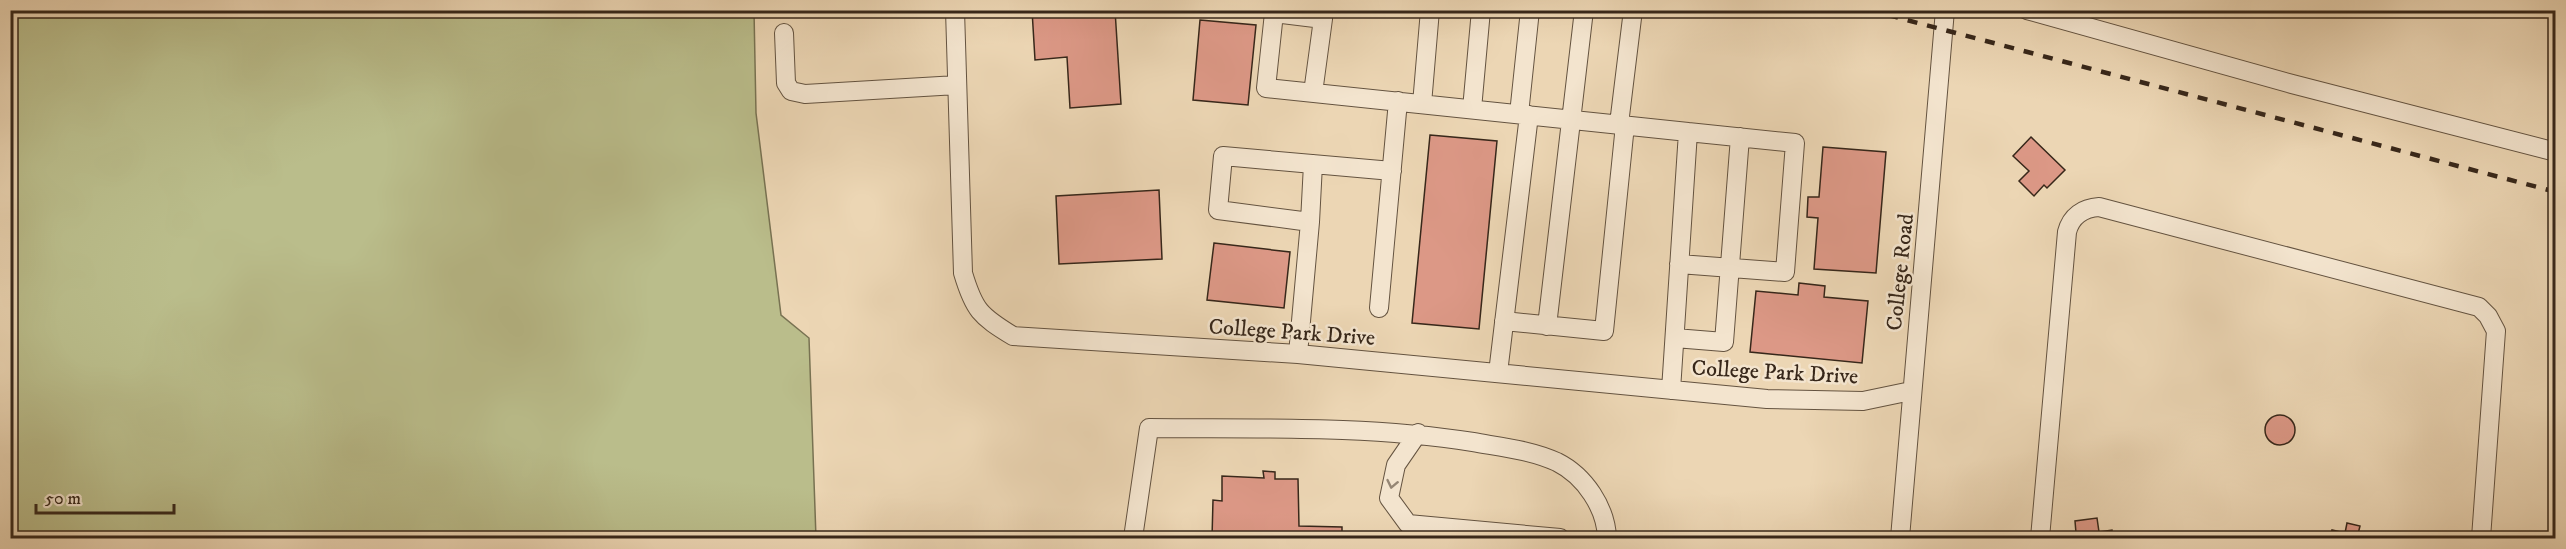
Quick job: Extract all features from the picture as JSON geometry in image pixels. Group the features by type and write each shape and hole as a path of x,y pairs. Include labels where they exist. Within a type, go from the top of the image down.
{"street":[{"name":"College Park Drive","path":"955,10 963,273 971,300 986,320 1013,336 1298,354 1767,399 1863,400 1911,391"},
{"path":"1422,104 1430,10"},
{"path":"1472,109 1481,10"},
{"path":"1498,373 1524,114 1530,10"},
{"path":"1547,326 1584,10"},
{"path":"1504,321 1604,331 1633,10"},
{"name":"College Road","path":"1900,538 1945,10"},
{"path":"2027,10 2292,84 2556,152"},
{"path":"1313,93 1323,19 1274,14 1266,88 1313,93 1398,101 1524,114 1794,143 1785,272 1679,264"},
{"path":"784,33 786,83 791,91 805,93 957,85"},
{"path":"1379,308 1398,101"},
{"path":"1671,390 1688,132"},
{"path":"1675,338 1724,342 1740,137"},
{"path":"1310,222 1218,210 1223,156 1392,171"},
{"path":"1298,354 1313,164"},
{"path":"2040,538 2067,232 2076,216 2087,208 2099,207 2479,307 2488,316 2496,331 2481,538"},
{"path":"1133,538 1149,428 1356,429 1418,434 1518,449 1558,462 1587,485 1606,521 1607,538"},
{"path":"1418,434 1396,465 1389,498 1408,524 1560,538"}],"green space":[{"path":"10,11 754,11 756,113 781,315 809,338 816,538 11,538"}],"building":[{"path":"1032,10 1115,10 1121,104 1070,108 1067,57 1035,60"},
{"path":"1200,20 1256,25 1248,105 1193,100"},
{"path":"1430,135 1497,141 1479,329 1412,323"},
{"path":"2031,137 2065,170 2047,188 2044,185 2034,196 2019,181 2029,171 2013,156"},
{"path":"1823,147 1886,152 1876,273 1814,269 1818,218 1807,217 1808,197 1819,197"},
{"path":"1159,190 1162,259 1059,264 1056,196"},
{"path":"1214,243 1290,252 1284,308 1207,300"},
{"path":"1799,283 1825,286 1824,297 1868,301 1862,363 1750,352 1756,291 1798,295"},
{"path":"2280,415 2291,419 2295,430 2291,441 2280,445 2269,441 2265,430 2269,419"},
{"path":"1263,471 1275,472 1275,479 1298,479 1299,526 1342,527 1342,538 1212,538 1213,500 1222,501 1222,476 1264,478"},
{"path":"2097,518 2099,532 2112,530 2113,538 2072,538 2071,534 2076,533 2075,521"},
{"path":"2347,523 2360,526 2357,538 2330,538 2332,530 2345,533"}],"railway":[{"path":"1869,10 2556,192"}]}
